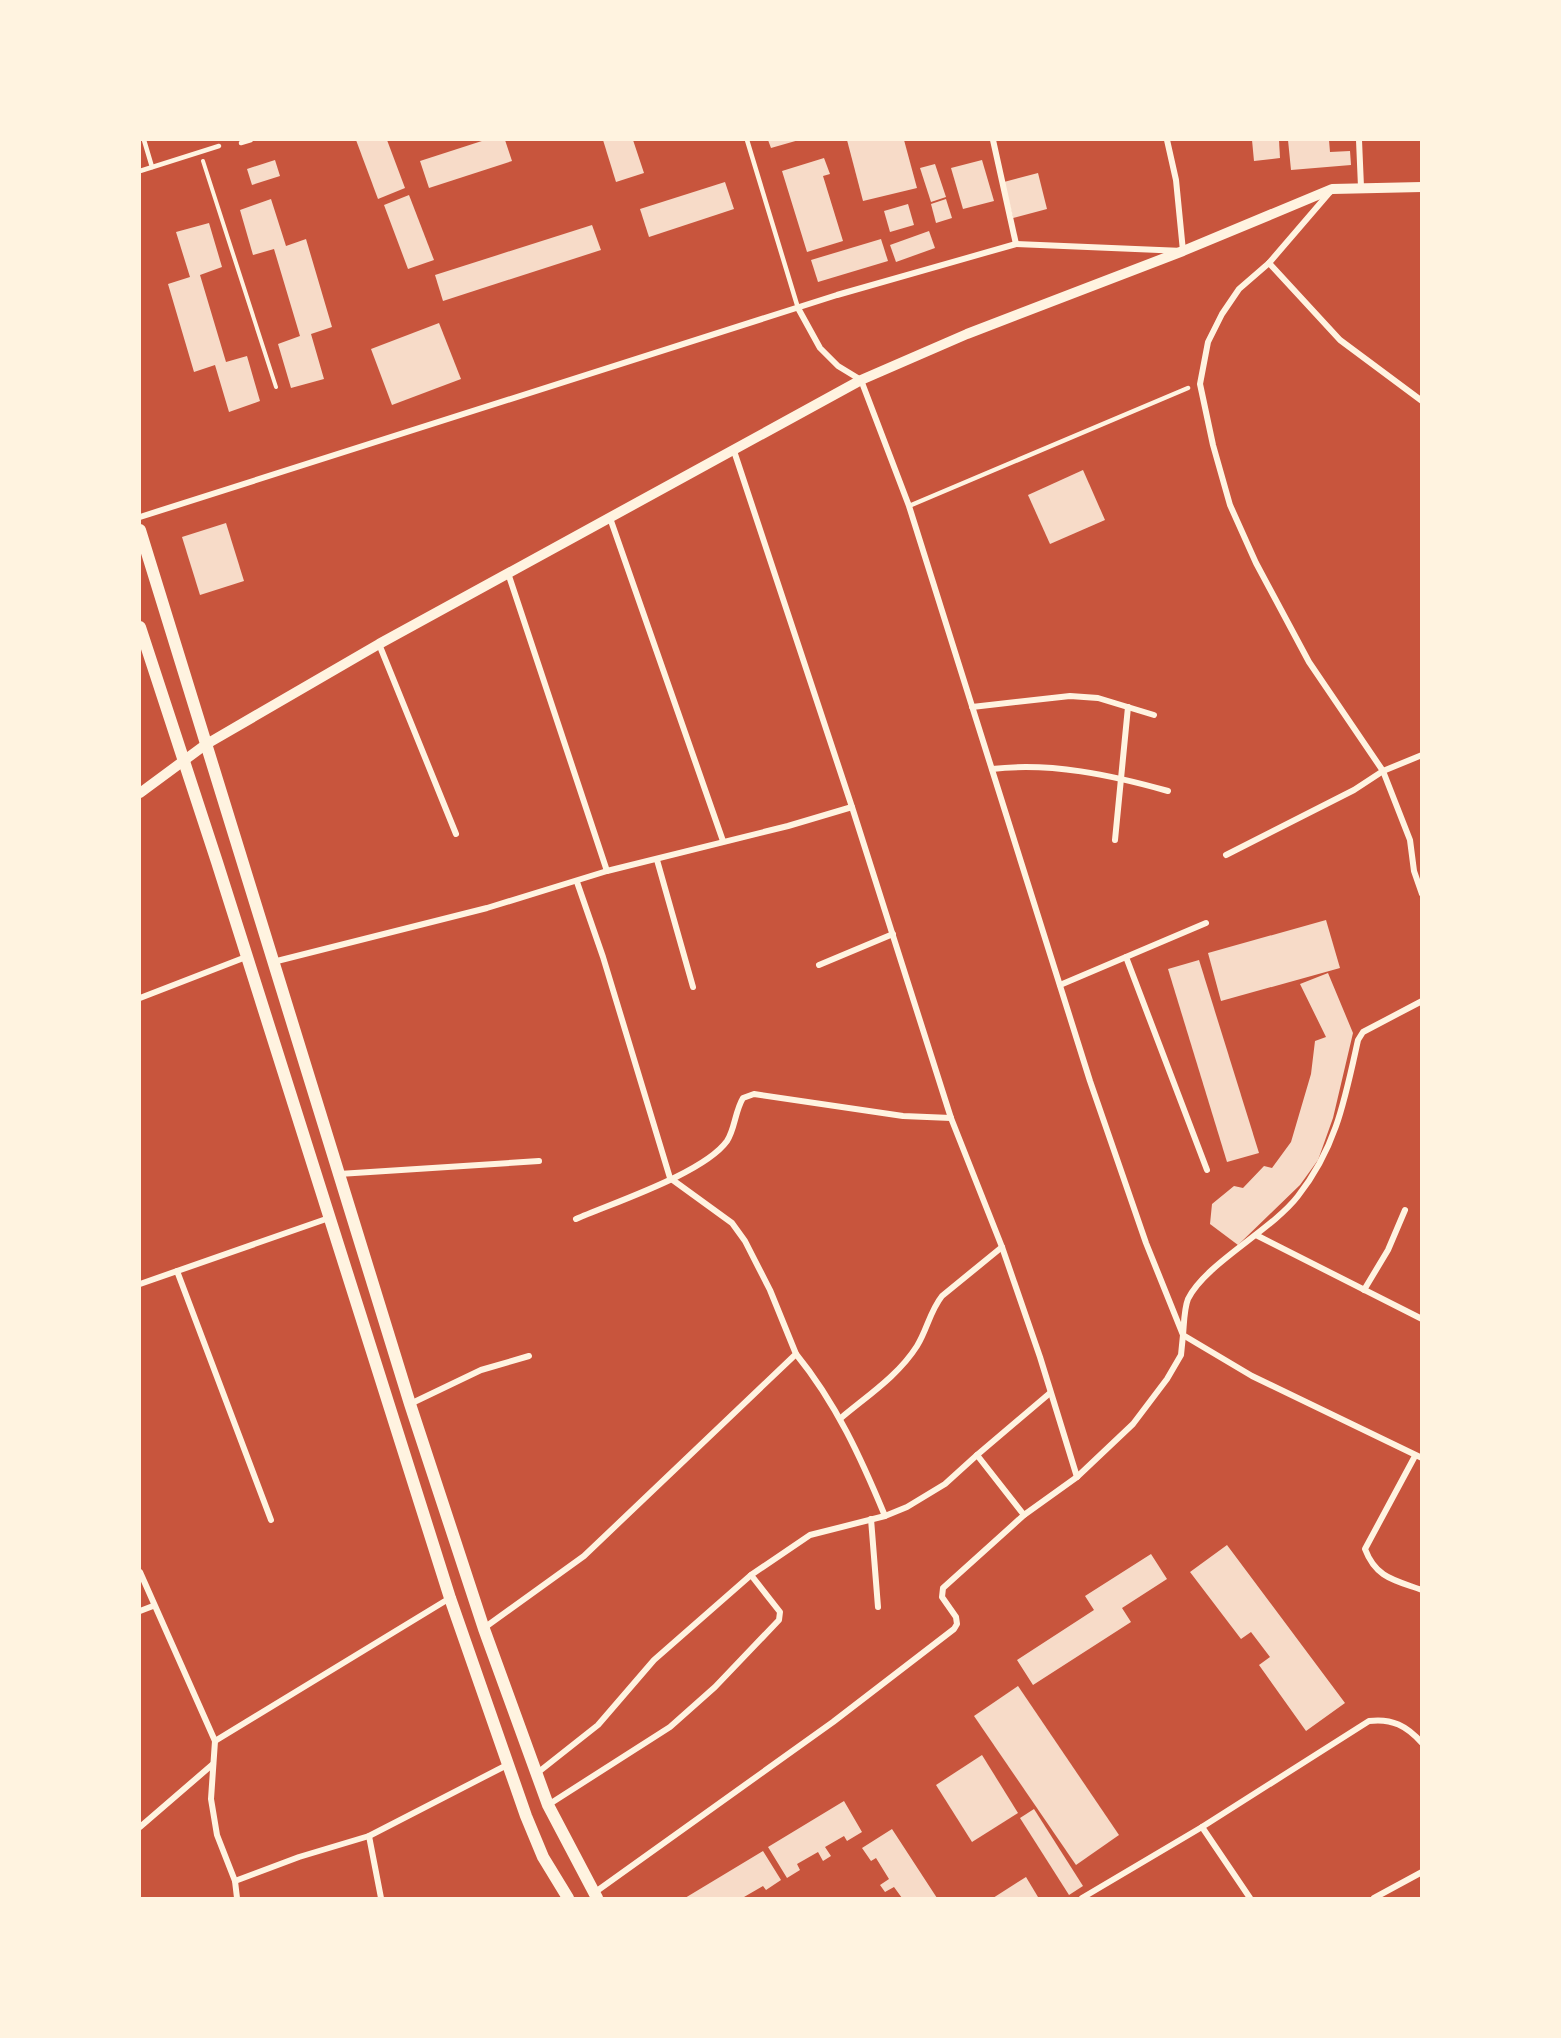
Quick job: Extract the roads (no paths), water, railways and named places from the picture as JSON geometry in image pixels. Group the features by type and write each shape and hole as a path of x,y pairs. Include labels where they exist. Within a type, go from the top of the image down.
{"main road":[{"path":"140,530 410,1404 484,1629 548,1805 596,1896"},
{"path":"140,627 450,1598 507,1765 543,1857 568,1899"}],"street":[{"path":"993,140 1016,244"},
{"path":"1167,140 1176,180 1183,251"},
{"path":"1359,140 1361,187"},
{"path":"140,793 205,744 379,644 861,381 967,334 1183,251 1332,189 1422,187"},
{"path":"1332,189 1269,263 1239,289 1221,314 1208,342 1200,384 1213,446 1230,505 1261,573 1309,662 1383,771 1410,840 1414,871 1422,894"},
{"path":"140,517 798,308 1016,244 1183,251"},
{"path":"1269,263 1340,340 1422,401"},
{"path":"798,308 820,348 838,366 861,381 909,506 1060,985 1146,1244 1183,1335 1252,1376 1418,1457 1365,1549 1371,1565 1386,1578 1422,1590"},
{"path":"734,451 852,807 951,1118 1002,1247 1077,1477"},
{"path":"610,518 723,841"},
{"path":"508,573 607,871"},
{"path":"379,644 456,834"},
{"path":"972,707 1070,696 1098,698 1154,715"},
{"path":"1115,840 1128,707"},
{"path":"1226,855 1354,790 1383,771 1422,755"},
{"path":"992,769 1025,765 1122,778 1168,791"},
{"path":"273,962 487,908 607,871 789,826 852,807"},
{"path":"657,860 693,987"},
{"path":"577,882 603,957 670,1178 732,1223 745,1241 770,1290 796,1354 820,1384 841,1418 885,1516"},
{"path":"1060,985 1206,923"},
{"path":"819,965 893,934"},
{"path":"140,998 246,957"},
{"path":"1126,957 1207,1170"},
{"path":"596,1896 954,1629 957,1624 956,1617 942,1598 943,1588 1024,1515 1077,1477 1133,1424 1181,1355 1188,1300 1200,1283 1296,1199 1329,1146 1343,1111 1358,1040 1363,1032 1422,1001"},
{"path":"576,1219 707,1161 729,1139 736,1108 743,1098 754,1094 903,1116 951,1118"},
{"path":"339,1174 539,1161"},
{"path":"1364,1290 1388,1251 1405,1210"},
{"path":"140,1284 329,1218"},
{"path":"1256,1235 1422,1319"},
{"path":"841,1418 904,1364 918,1345 935,1304 942,1296 1002,1247"},
{"path":"177,1270 271,1520"},
{"path":"484,1629 584,1556 796,1354"},
{"path":"410,1404 481,1370 528,1356"},
{"path":"536,1774 598,1725 654,1660 751,1575 810,1535 885,1516 907,1507 945,1485 1050,1393"},
{"path":"977,1455 1024,1515"},
{"path":"871,1519 878,1607"},
{"path":"140,1572 153,1606 215,1741 212,1799 217,1835 235,1881 237,1899"},
{"path":"548,1805 670,1727 715,1687 779,1620 780,1612 751,1575"},
{"path":"215,1741 450,1598"},
{"path":"140,1611 153,1606"},
{"path":"1082,1899 1202,1827 1369,1721 1384,1719 1397,1723 1422,1743"},
{"path":"140,1827 213,1764"},
{"path":"235,1881 299,1857 369,1836 507,1765"},
{"path":"1202,1827 1250,1899"},
{"path":"369,1836 381,1899"},
{"path":"1374,1899 1422,1872"}],"lane":[{"path":"144,140 152,167"},
{"path":"241,143 251,140"},
{"path":"747,140 798,308"},
{"path":"140,171 219,146"},
{"path":"909,506 1188,388"}]}
